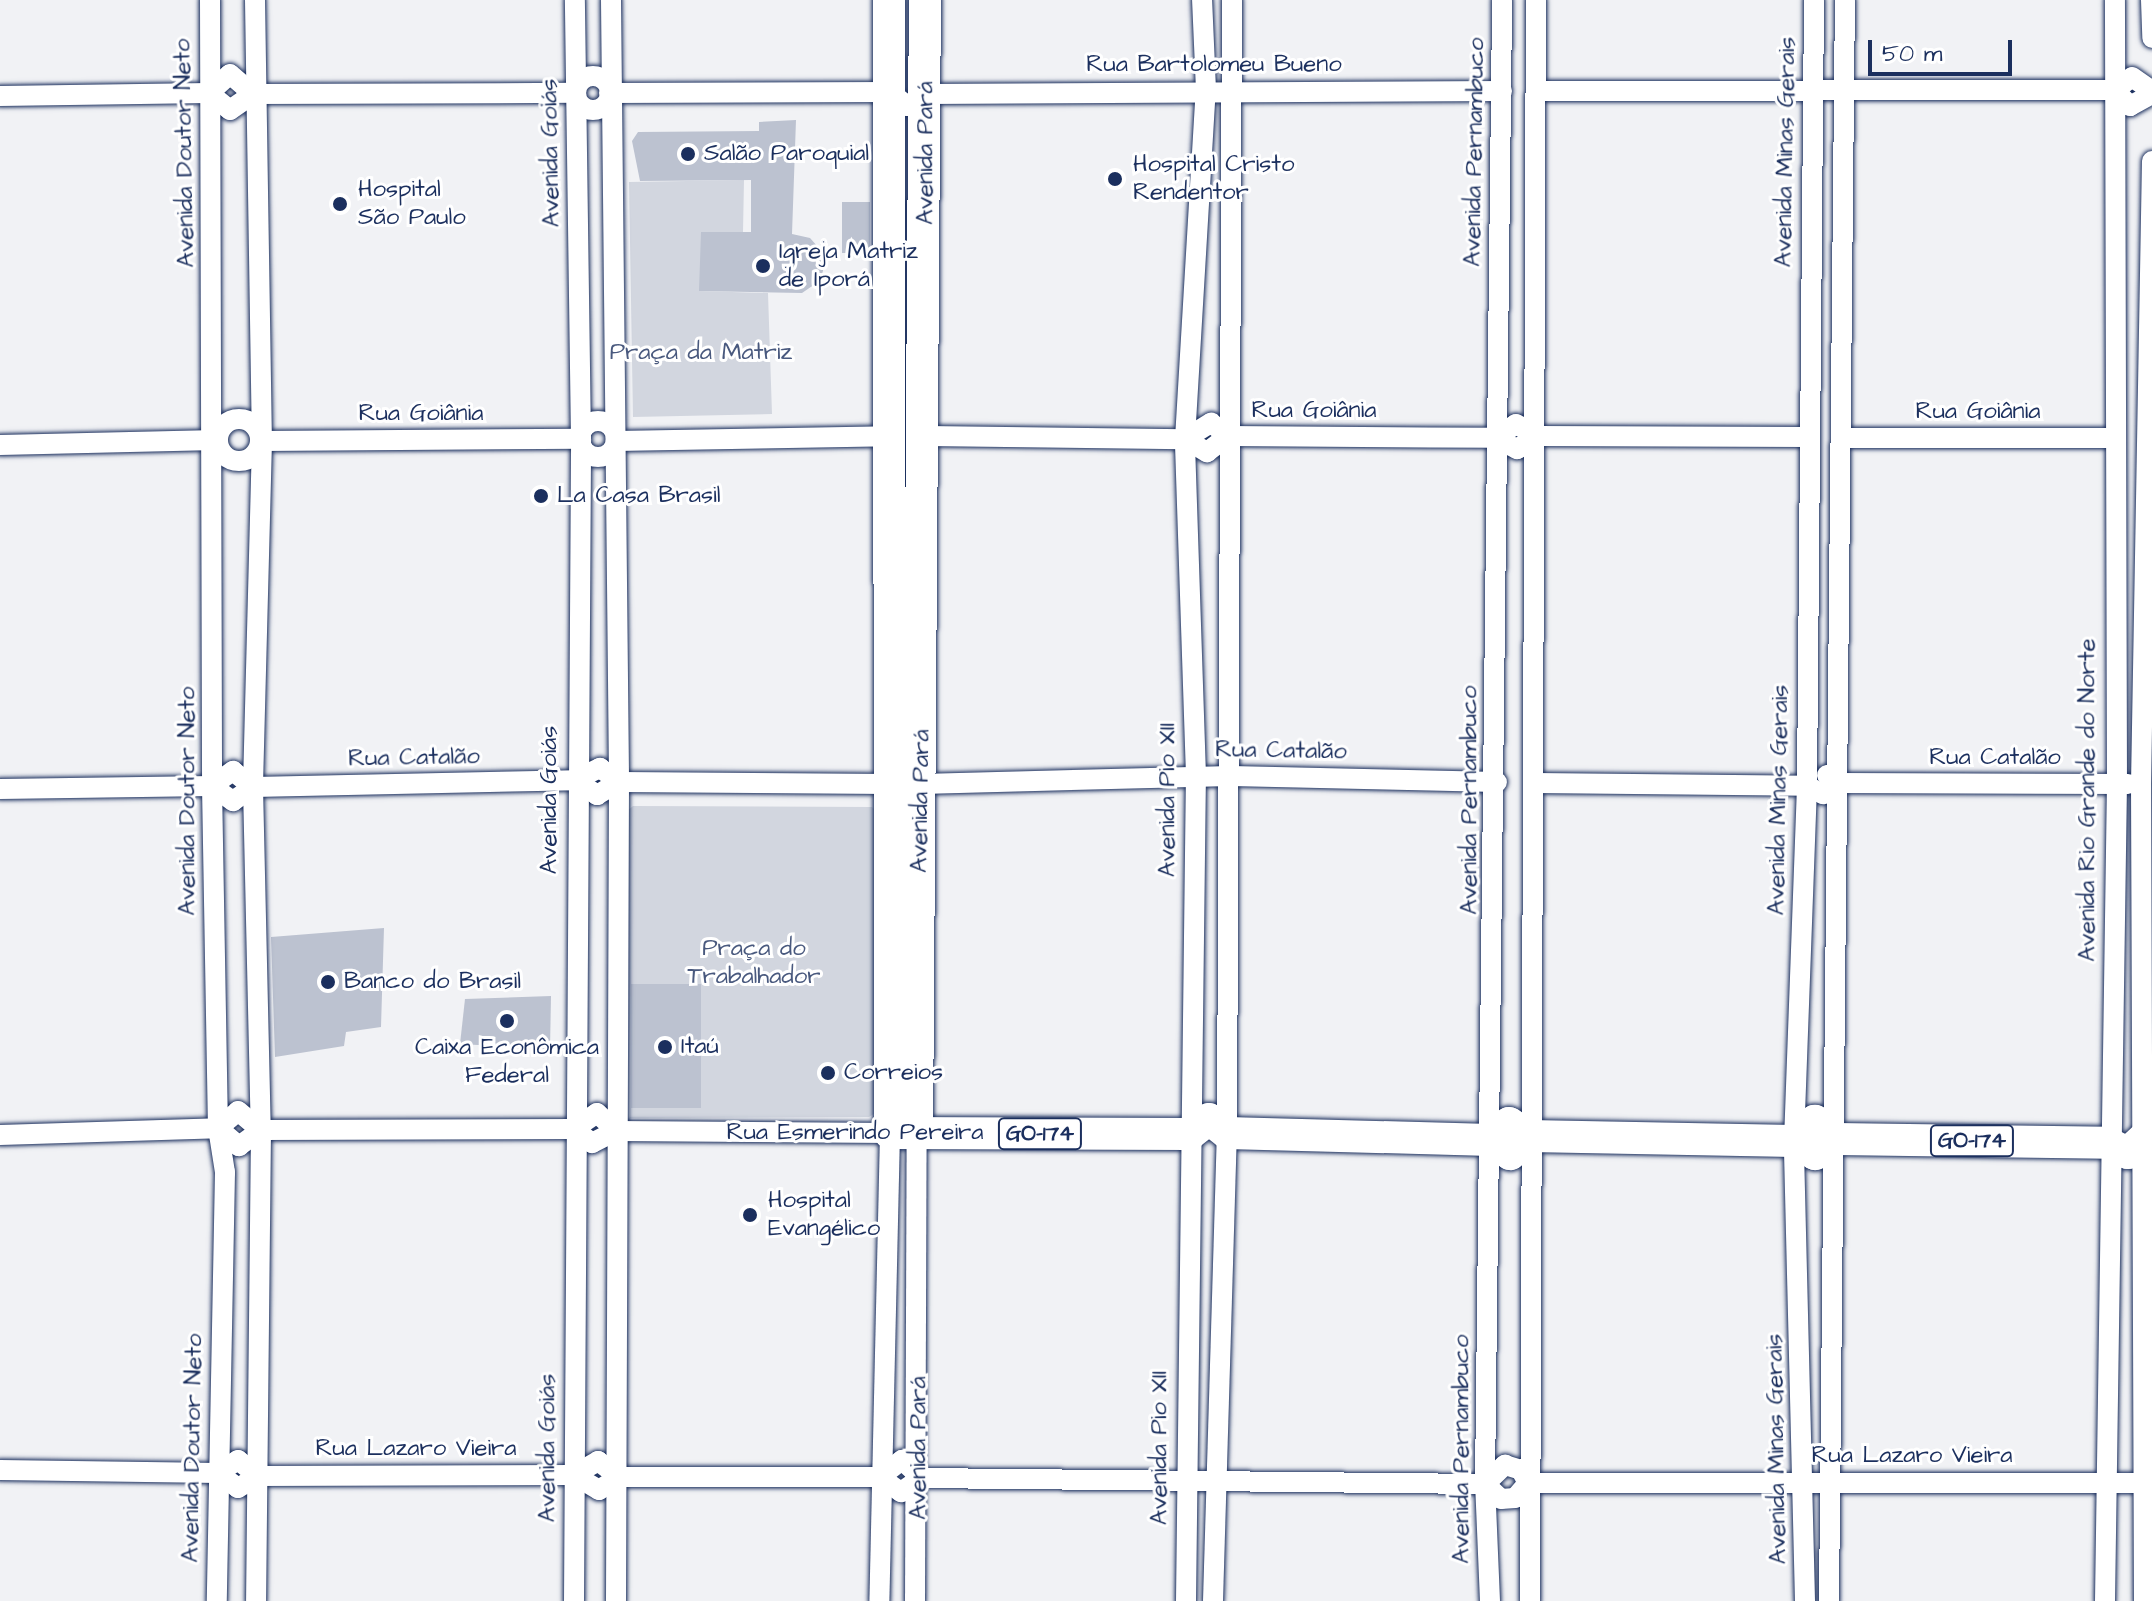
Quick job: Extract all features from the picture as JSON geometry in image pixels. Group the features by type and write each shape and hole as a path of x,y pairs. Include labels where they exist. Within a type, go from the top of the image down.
{"main road":[{"name":"Avenida Pará","path":"889,0 889,436 905,784 904,1133"},
{"name":"Avenida Pará","path":"905,784 927,436 925,0"},
{"name":"Rua Esmerindo Pereira","path":"904,1133 1190,1134 1209,1119 1227,1133 1491,1140 1510,1154 1529,1136 1794,1141 1815,1121 1837,1139 2108,1143 2114,1128 2126,1124 2148,1138"}],"street":[{"name":"Avenida Doutor Neto","path":"210,0 209,93 217,440 212,786 218,1128 225,1172 217,1601"},
{"path":"255,0 253,94 262,441 253,787 261,1130 256,1601"},
{"name":"Avenida Goiás","path":"574,1601 575,780 581,439 575,0"},
{"path":"611,0 609,93 619,782 616,1131 619,1477 616,1601"},
{"name":"Avenida Pio XII","path":"1186,1601 1196,776 1185,439 1206,90 1202,0"},
{"path":"1213,1601 1213,1477 1227,1133 1231,776 1228,436 1232,0"},
{"name":"Avenida Pernambuco","path":"1490,1601 1485,1484 1497,782 1496,438 1502,0"},
{"path":"1530,1601 1529,1136 1535,783 1536,0"},
{"name":"Avenida Minas Gerais","path":"1805,1601 1806,1481 1794,1141 1807,786 1807,437 1815,88 1814,0"},
{"name":"Avenida Minas Gerais","path":"1829,1601 1837,1139 1837,783 1845,0"},
{"name":"Avenida Rio Grande do Norte","path":"2105,1601 2108,1143 2117,784 2113,438 2115,0"},
{"path":"2151,0 2152,38"},
{"name":"Rua Bartolomeu Bueno","path":"209,93 230,74 253,94"},
{"name":"Rua Bartolomeu Bueno","path":"0,96 209,93 230,110 253,94 576,93 593,76 609,93 890,92 908,78 926,94 1206,90 1502,91 1518,74 1537,91 1815,88 1845,91 2115,90 2132,77 2152,92"},
{"path":"2144,1601 2148,1484 2147,784 2152,161"},
{"path":"0,445 217,440 236,420 251,422 262,441"},
{"name":"Rua Goiânia","path":"217,440 222,453 242,460 262,441 581,439 599,421 616,441 889,436 913,422 927,436 1185,439 1211,423 1228,436 1496,438 1516,424 1537,436 1807,437 1825,422 1842,438 2113,438 2131,450 2150,436"},
{"name":"Rua Catalão","path":"0,789 212,786 233,771 253,787 575,780 597,795 619,782 905,784 1231,776 1497,782 1516,767 1535,783 1807,786 1823,794 1837,783 2147,784"},
{"name":"Rua Esmerindo Pereira","path":"0,1135 218,1128 239,1146 261,1130 574,1129 597,1113 616,1131 904,1133"},
{"name":"Avenida Pará","path":"879,1601 880,1477 904,1133"},
{"name":"Avenida Pará","path":"904,1133 921,1478 915,1601"},
{"name":"Rua Lazaro Vieira","path":"0,1470 218,1473 238,1488 258,1476 574,1475 599,1490 619,1477 880,1477 902,1460 921,1478 1186,1476 1485,1484 1501,1499 1515,1498 1528,1483 1830,1481 2148,1484"}],"green space":[{"name":"Praça da Matriz","path":"744,180 743,232 699,291 768,293 772,414 633,417 629,182"},
{"name":"Praça do Trabalhador","path":"633,806 872,807 882,817 880,1110 869,1117 630,1118 627,811"}],"building":[{"path":"796,120 792,234 810,238 826,256 821,280 802,293 699,291 701,232 751,232 751,180 640,181 632,141 638,132 759,131 759,122"},
{"path":"842,202 870,202 870,253 842,253"},
{"name":"Banco do Brasil","path":"384,928 381,1027 346,1032 344,1046 275,1057 271,937"},
{"name":"Itaú","path":"631,984 701,984 701,1108 631,1108"},
{"name":"Caixa Econômica Federal","path":"551,996 550,1049 460,1044 465,999"}],"place":[{"name":"Salão Paroquial","path":"688,154"},
{"name":"Hospital Cristo Rendentor","path":"1115,179"},
{"name":"Hospital São Paulo","path":"340,204"},
{"name":"Igreja Matriz de Iporá","path":"763,266"},
{"name":"La Casa Brasil","path":"541,496"},
{"name":"Banco do Brasil","path":"328,982"},
{"name":"Caixa Econômica Federal","path":"507,1021"},
{"name":"Itaú","path":"665,1047"},
{"name":"Correios","path":"828,1073"},
{"name":"Hospital Evangélico","path":"750,1215"}]}
